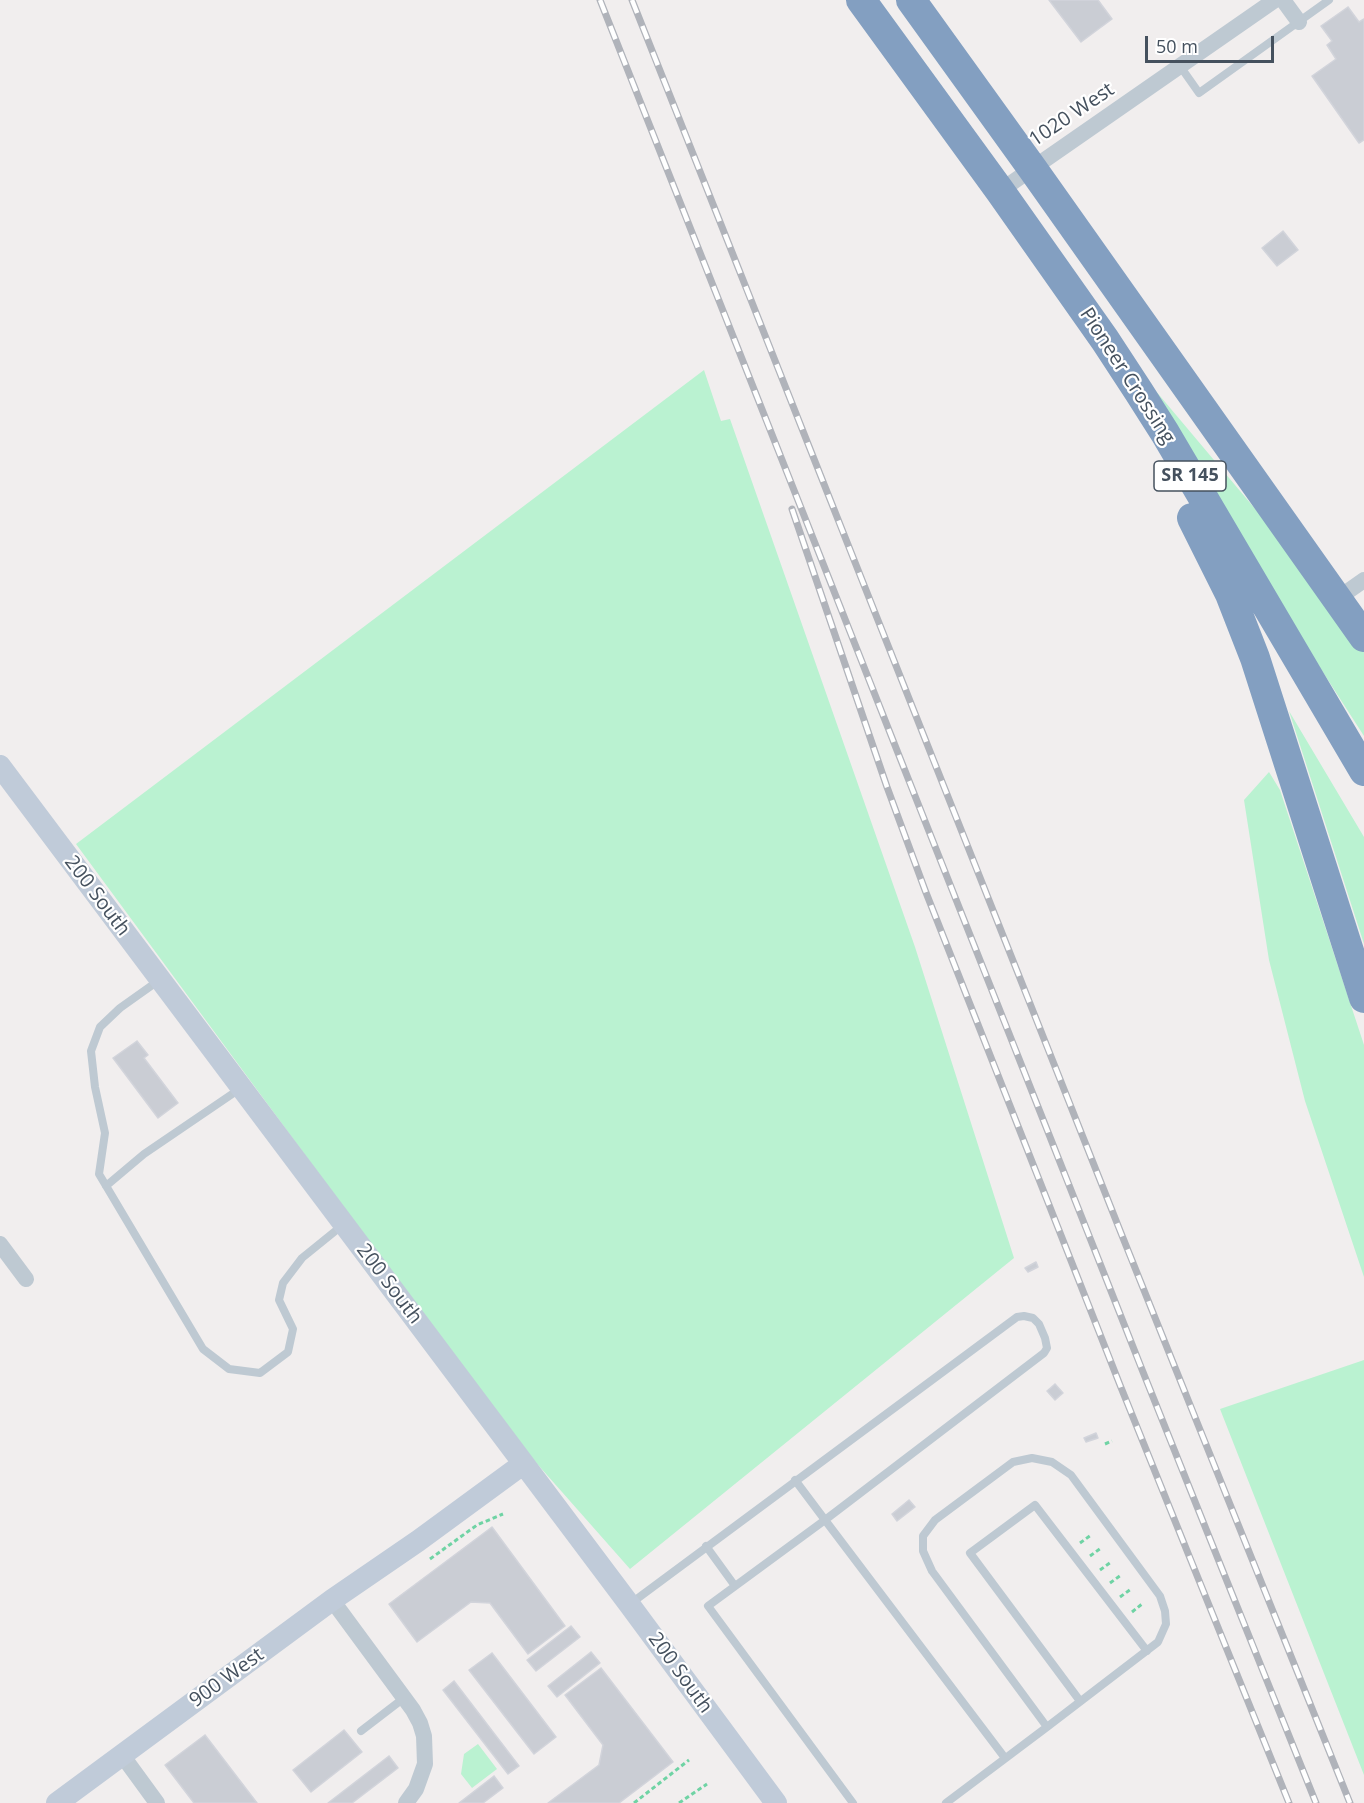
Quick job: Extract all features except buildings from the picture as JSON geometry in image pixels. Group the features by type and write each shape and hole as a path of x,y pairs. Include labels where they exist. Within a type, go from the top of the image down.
{"highway":[{"name":"Pioneer Crossing","path":"861,0 1000,190 1105,340 1165,433 1364,771"},
{"name":"Pioneer Crossing","path":"910,0 1032,168 1364,637"},
{"path":"1000,190 1010,224 1026,258 1095,357 1148,442 1194,521 1230,594 1255,658 1364,998"}],"street":[{"name":"1020 West","path":"1000,190 1275,0"},
{"path":"1283,0 1299,22"},
{"path":"1337,599 1364,580"},
{"name":"200 South","path":"0,766 776,1803"},
{"path":"0,1244 26,1279"},
{"name":"900 West","path":"57,1803 332,1600 418,1541 523,1464"},
{"path":"332,1600 420,1723 425,1750 422,1777 406,1803"},
{"path":"122,1755 157,1803"}],"lane":[{"path":"1174,70 1199,93 1329,0"},
{"path":"159,980 120,1008 100,1027 91,1051 94,1086 105,1133 99,1173 203,1349 230,1369 260,1373 288,1352 293,1329 279,1300 283,1283 302,1258 344,1224"},
{"path":"106,1186 144,1154 241,1087"},
{"path":"629,1604 1017,1317 1033,1318 1039,1324 1045,1338 1047,1348 1044,1353 708,1606 853,1803"},
{"path":"945,1803 1147,1651 1158,1642 1166,1624 1160,1596 1071,1475 1052,1462 1032,1458 1013,1462 935,1520 923,1536 923,1551 932,1571 1047,1726"},
{"path":"795,1480 1005,1758"},
{"path":"1080,1701 970,1554 1035,1504 1147,1651"},
{"path":"706,1546 735,1586"},
{"path":"361,1731 404,1698"}],"path":[{"path":"1105,1444 1112,1441"},
{"path":"634,1803 689,1760"},
{"path":"679,1803 707,1784"}],"green space":[{"path":"704,370 721,421 730,419 915,947 1014,1258 630,1569 509,1432 76,844"},
{"path":"1155,390 1299,561 1364,652 1364,736 1281,607"},
{"path":"1289,711 1364,837 1364,944"},
{"path":"1269,772 1280,790 1364,1045 1364,1277 1305,1101 1269,960 1244,800"},
{"path":"1364,1360 1364,1775 1220,1409"},
{"path":"478,1744 497,1769 472,1788 461,1774 464,1754"}],"railway":[{"path":"600,0 1316,1803"},
{"path":"632,0 1121,1233 1350,1803"},
{"path":"792,509 887,787 925,890 1120,1385 1289,1803"}]}
